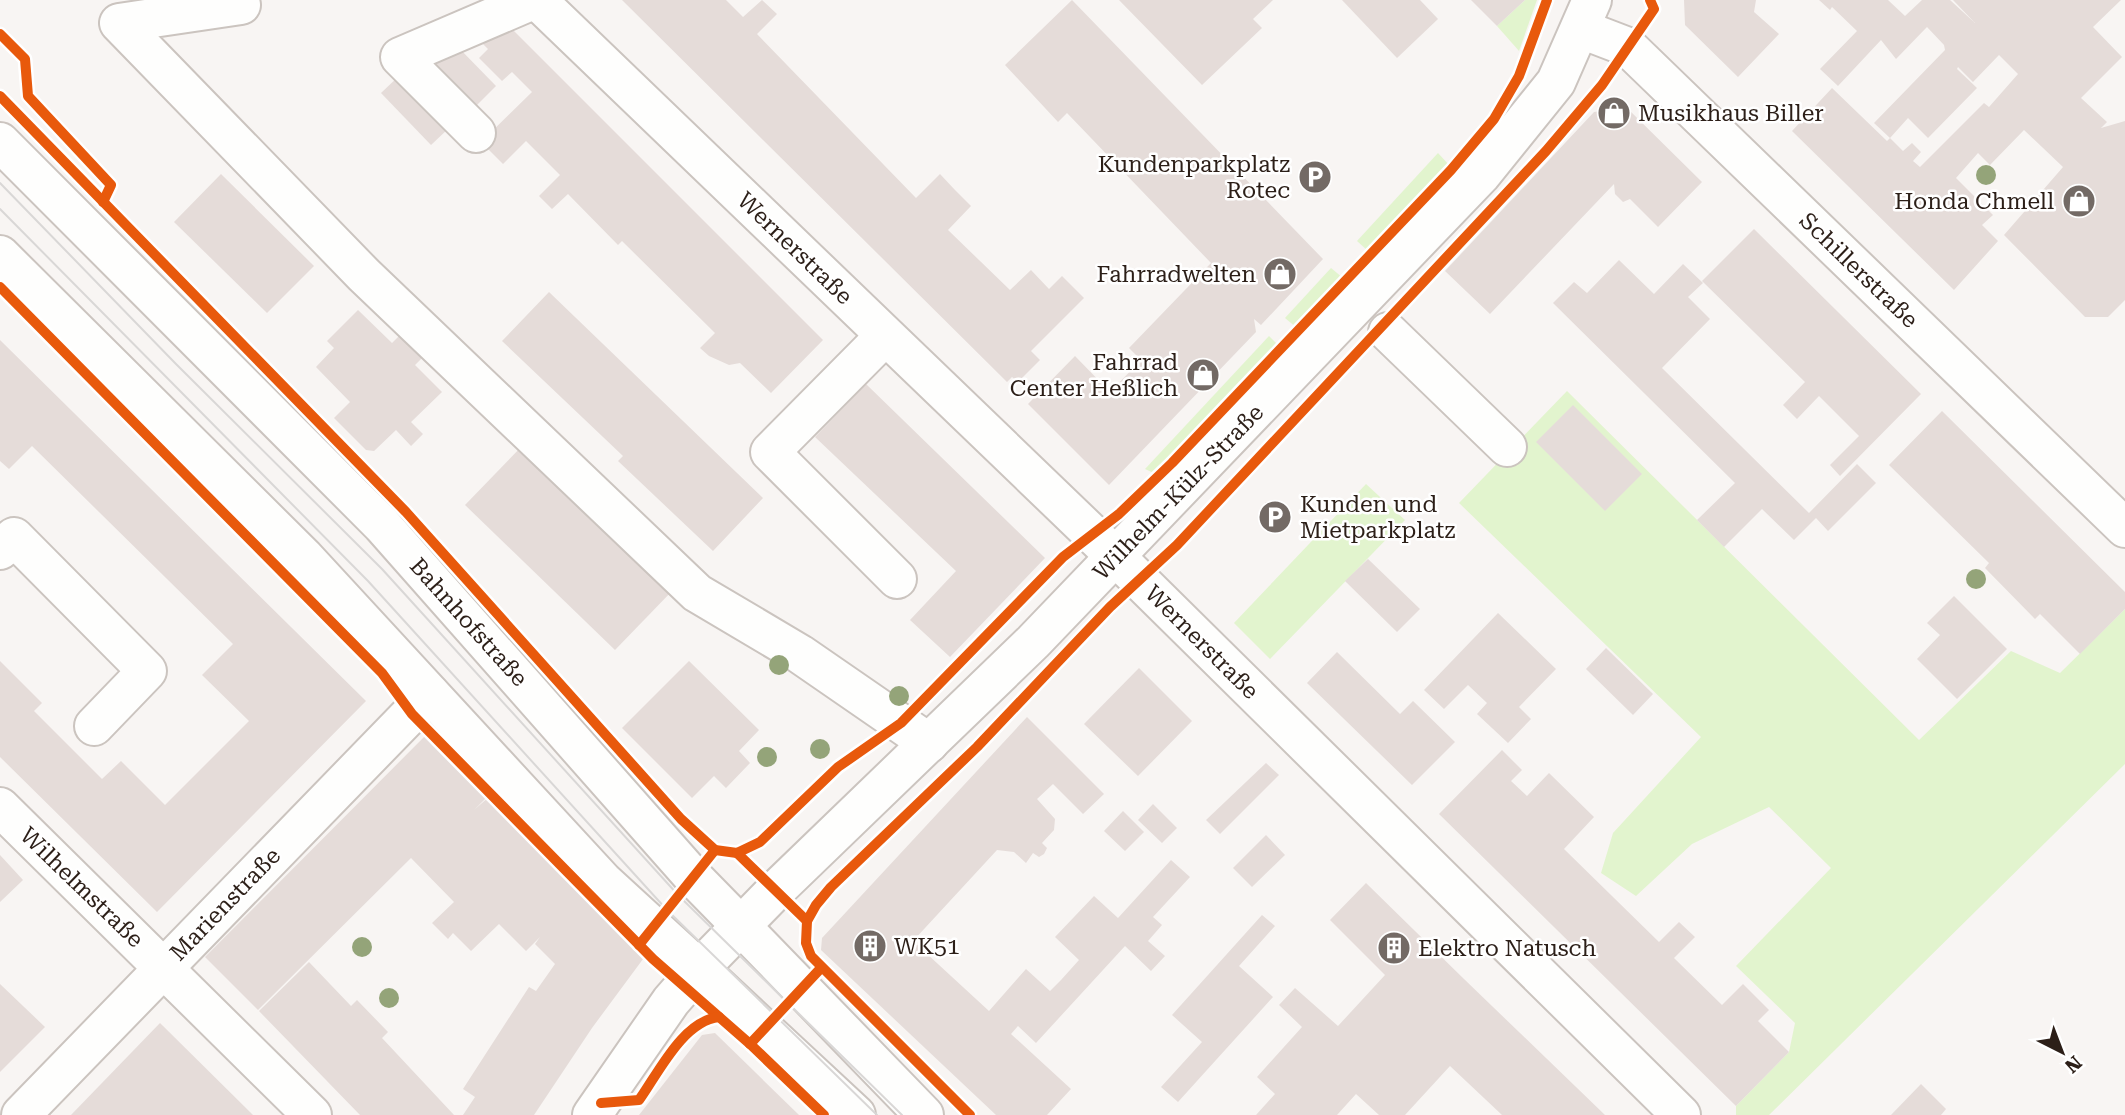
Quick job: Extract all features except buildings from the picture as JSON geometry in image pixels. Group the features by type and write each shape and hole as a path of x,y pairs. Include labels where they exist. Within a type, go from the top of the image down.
{"street":[{"path":"476,133 400,57 535,0"},
{"name":"Wernerstraße","path":"535,0 1116,557 1681,1115"},
{"path":"241,5 118,23 364,275 697,593 810,669 929,743"},
{"name":"Schillerstraße","path":"1587,15 1628,47 2125,528"},
{"name":"Wilhelm-Külz-Straße","path":"592,1115 671,1002 719,947 1116,557 1513,139 1556,82 1587,15"},
{"name":"Bahnhofstraße","path":"0,142 382,525 694,878 719,947 856,1115"},
{"name":"Bahnhofstraße","path":"0,256 304,558 603,881 719,947 924,1115"},
{"path":"1388,332 1507,447"},
{"path":"886,336 770,452 897,579"},
{"path":"0,550 13,537 148,671 94,726"},
{"name":"Marienstraße","path":"21,1115 430,694"},
{"name":"Wilhelmstraße","path":"0,807 312,1115"}],"green space":[{"path":"1525,0 1537,0 1519,51 1497,26"},
{"path":"1438,153 1449,165 1367,250 1357,241"},
{"path":"1331,268 1343,278 1297,328 1285,318"},
{"path":"1269,336 1279,346 1156,474 1145,469"},
{"path":"1567,391 1919,740 2011,651 2060,673 2125,609 2125,764 1769,1115 1736,1115 1736,1106 1789,1052 1795,1023 1736,966 1831,868 1769,807 1692,844 1636,896 1601,873 1613,833 1701,737 1459,503"},
{"path":"1366,484 1405,520 1270,659 1234,623"}],"tram line":[{"path":"0,183 176,364 382,569 679,896 902,1115"},
{"path":"0,209 368,581 667,910 877,1115"}],"cycle path":[{"path":"0,96 406,512 681,819 715,850 737,853 760,842 838,767 901,723 1063,557 1119,514 1172,463 1451,170 1494,119 1519,76 1547,0"},
{"path":"970,1115 811,956 806,943 807,921 816,905 831,887 977,747 1110,607 1177,545 1546,151 1602,85 1654,9 1650,0"},
{"path":"0,34 25,59 28,96 111,185 103,202"},
{"path":"0,287 382,673 412,714 653,959 750,1044 824,1115"},
{"path":"639,945 715,850"},
{"path":"737,853 807,921"},
{"path":"750,1044 821,968"},
{"path":"601,1103 639,1100 683,1038 694,1028 719,1017"}],"place":[{"name":"Musikhaus Biller","path":"1614,113"},
{"name":"Kundenparkplatz Rotec","path":"1315,177"},
{"name":"Honda Chmell","path":"2079,201"},
{"name":"Fahrradwelten","path":"1280,274"},
{"name":"Fahrrad Center Heßlich","path":"1203,375"},
{"name":"Kunden und Mietparkplatz","path":"1275,517"},
{"name":"WK51","path":"870,946"},
{"name":"Elektro Natusch","path":"1394,948"}]}
